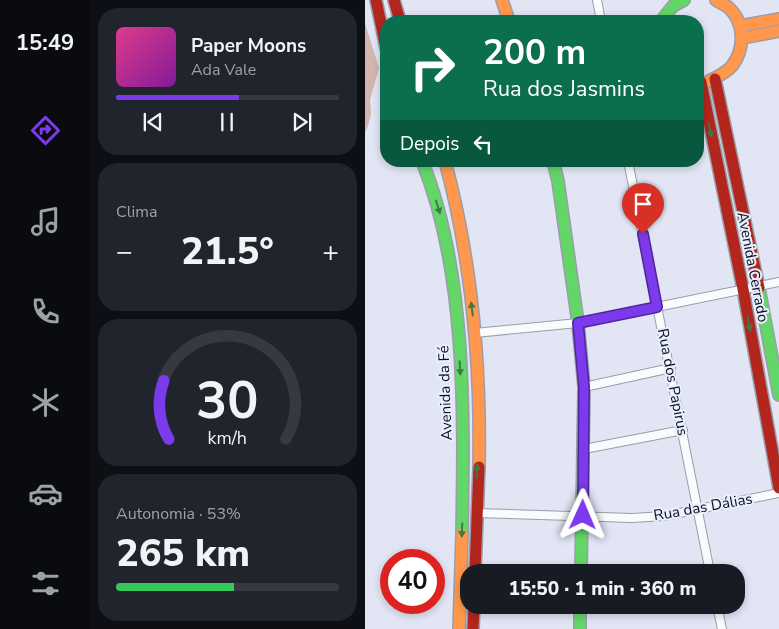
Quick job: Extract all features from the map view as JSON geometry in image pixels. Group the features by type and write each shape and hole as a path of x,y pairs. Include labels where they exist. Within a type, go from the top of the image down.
{"street":[{"path":"376,0 380,19"},
{"path":"394,0 398,15"},
{"path":"502,0 507,15"},
{"path":"597,0 600,15"},
{"path":"666,15 673,6 684,0"},
{"path":"704,81 715,79 727,73 741,51 743,38 741,26 736,16 729,7 716,0"},
{"path":"741,26 779,19"},
{"path":"743,38 779,31"},
{"name":"Avenida Cerrado","path":"715,79 759,286 779,395"},
{"name":"Avenida Cerrado","path":"704,106 743,289 779,488"},
{"name":"Avenida da Fé","path":"424,167 442,220 458,334 462,402 459,629"},
{"name":"Avenida da Fé","path":"447,167 456,198 475,333 479,410 475,564"},
{"path":"554,167 578,323 584,387 581,564"},
{"name":"Rua dos Papirus","path":"629,167 671,368 708,564"},
{"path":"475,333 578,323 779,282"},
{"path":"584,387 671,368"},
{"path":"583,449 683,430"},
{"name":"Rua das Dálias","path":"476,513 632,518 664,516 779,493"},
{"path":"473,629 474,614"},
{"path":"580,629 581,614"},
{"path":"719,614 722,629"}],"shaded area":[{"path":"365,23 379,68 370,100 371,114 365,132"}],"traffic: fast":[{"path":"666,15 673,6 684,0"},
{"path":"424,167 437,204 448,250 460,345 463,442 462,534"},
{"path":"554,167 578,323 584,387 581,564"},
{"path":"759,288 779,395"},
{"path":"580,614 580,629"}],"traffic: slow":[{"path":"502,0 507,15"},
{"path":"709,81 732,66 741,44 738,21 728,7 716,0"},
{"path":"740,26 779,19"},
{"path":"743,38 779,31"},
{"path":"446,167 462,237 473,313 478,390 479,467"},
{"path":"459,629 462,534"}],"traffic: jam":[{"path":"376,0 380,19"},
{"path":"394,0 398,15"},
{"path":"715,79 759,288"},
{"path":"704,97 743,289 779,488"},
{"path":"475,564 479,467"},
{"path":"473,629 474,614"}],"route":[{"path":"583,515 584,387 578,323 657,307 643,234"}]}
